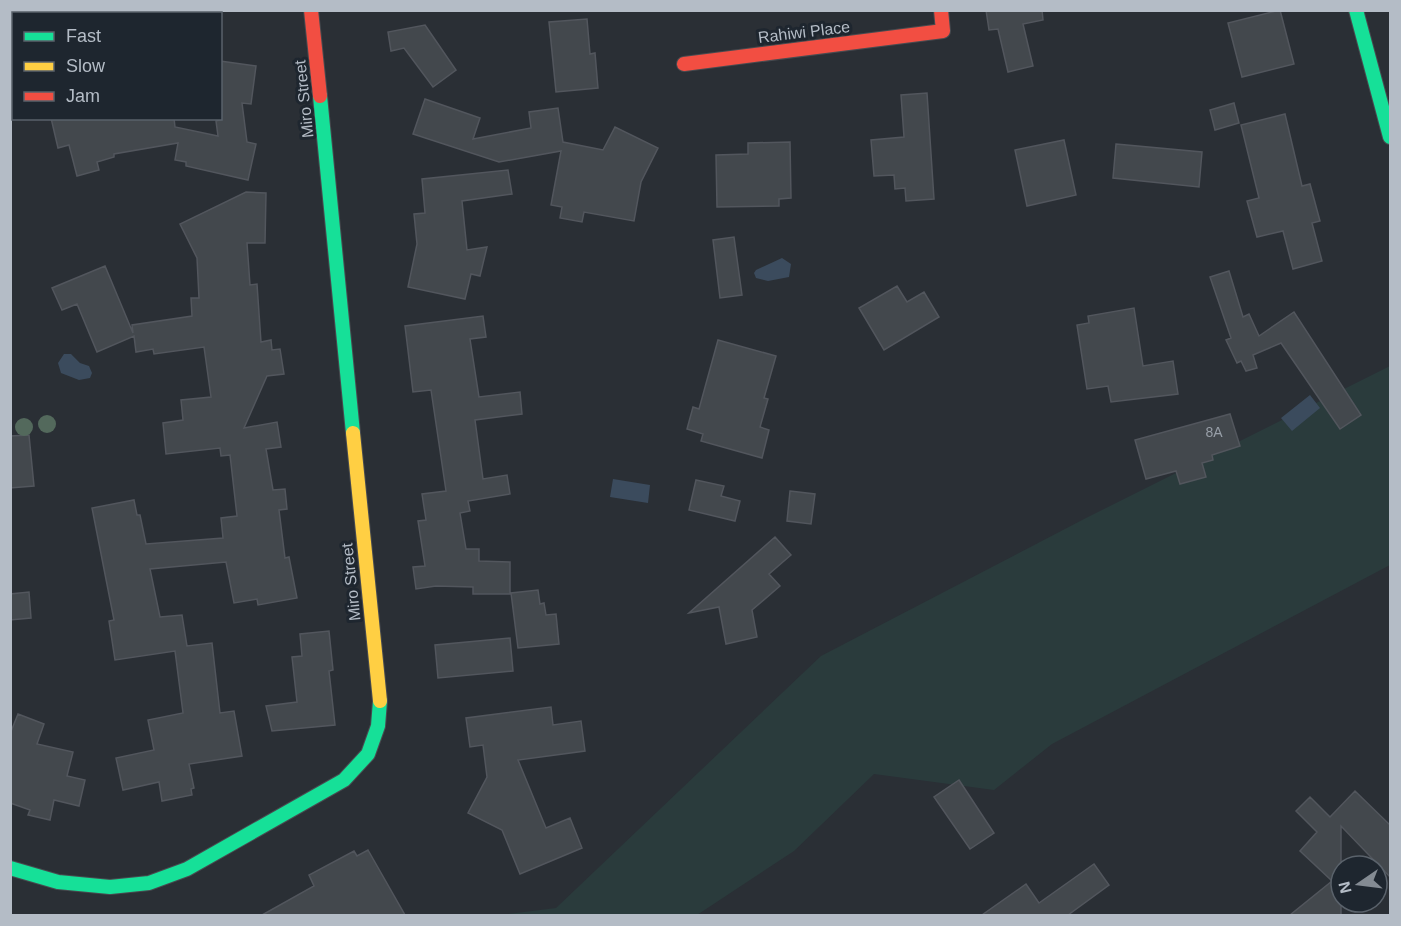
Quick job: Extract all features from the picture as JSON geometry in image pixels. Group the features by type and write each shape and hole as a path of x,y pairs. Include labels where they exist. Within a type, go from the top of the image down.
{"street":[{"name":"Miro Street","path":"10,868 58,882 110,887 149,883 187,869 344,780 368,754 378,726 380,700 311,10"},
{"name":"Rahiwi Place","path":"684,64 943,32 941,10"},
{"path":"1356,10 1390,137"}],"shaded area":[{"path":"1390,366 1390,565 1052,744 994,790 874,774 794,851 697,915 492,916 556,908 821,656 1086,518"}],"water":[{"path":"782,258 791,264 789,277 768,281 756,278 754,273 756,270"},
{"path":"64,354 71,354 80,363 89,366 92,373 90,378 79,380 61,373 58,363"},
{"path":"1310,395 1320,408 1292,431 1281,418"},
{"path":"613,479 650,485 648,503 610,497"}],"building":[{"path":"986,10 1042,10 1043,20 1023,24 1033,66 1008,72 998,29 989,30"},
{"path":"1280,10 1294,64 1242,77 1228,23"},
{"path":"587,19 590,54 595,53 598,88 556,92 549,22"},
{"path":"425,25 456,70 433,87 404,48 391,51 388,32"},
{"path":"222,61 256,66 251,104 242,103 247,142 256,144 248,180 186,166 186,162 175,160 178,143 114,154 114,157 97,162 99,170 77,176 69,145 58,148 51,120 174,120 175,127 218,136 216,121 222,120"},
{"path":"927,93 934,199 906,201 905,188 895,189 894,175 874,176 871,140 904,137 901,95"},
{"path":"425,99 480,118 473,139 531,128 529,112 558,108 563,142 603,150 615,127 658,148 641,182 634,221 584,212 582,222 560,218 562,207 551,205 561,151 499,162 413,134"},
{"path":"1234,103 1239,123 1215,130 1210,110"},
{"path":"1285,114 1302,186 1310,184 1320,221 1312,223 1322,261 1293,269 1283,231 1257,237 1247,201 1259,198 1241,125"},
{"path":"1064,140 1076,195 1027,206 1015,150"},
{"path":"790,142 791,198 779,199 779,206 717,207 716,155 748,154 748,143"},
{"path":"1116,144 1202,152 1199,187 1113,178"},
{"path":"508,170 512,194 462,201 467,250 487,247 480,276 471,274 465,299 408,287 417,244 414,214 425,213 422,179"},
{"path":"246,192 266,193 265,243 247,243 250,285 257,284 261,342 271,340 272,350 280,349 284,374 267,376 244,428 277,422 281,447 266,449 273,490 285,489 287,509 279,510 285,558 289,557 297,598 258,605 257,599 234,603 226,562 150,569 160,617 182,615 187,646 212,643 220,713 234,711 242,756 189,764 194,788 191,789 192,795 162,801 159,782 123,790 116,758 154,750 148,720 183,713 175,651 115,660 109,621 114,620 92,508 134,500 137,515 140,515 146,544 223,538 221,518 237,516 230,455 221,456 220,448 166,454 163,423 183,420 181,400 211,397 204,347 154,354 153,349 136,352 134,336 97,352 77,304 62,310 52,288 105,266 133,333 132,325 192,316 191,298 199,298 197,258 180,224"},
{"path":"734,237 742,295 720,298 713,240"},
{"path":"1229,271 1243,317 1249,314 1259,336 1294,312 1361,415 1340,429 1281,343 1253,355 1257,368 1246,371 1241,361 1237,363 1226,340 1231,338 1210,277"},
{"path":"897,286 907,302 924,292 939,317 884,350 859,308"},
{"path":"1134,308 1143,366 1173,361 1178,394 1111,402 1108,386 1087,389 1077,325 1089,323 1088,316"},
{"path":"483,316 486,337 470,339 479,397 520,392 522,414 475,420 483,479 507,475 510,494 468,501 470,511 460,513 466,549 479,549 479,561 510,562 510,594 473,594 473,587 436,586 416,589 413,567 425,566 418,521 426,520 422,494 446,491 431,390 413,392 405,326"},
{"path":"718,340 776,356 764,398 768,399 760,427 769,430 762,458 701,441 703,434 687,429 693,407 699,409"},
{"path":"1230,414 1240,446 1212,455 1213,460 1202,463 1206,477 1180,484 1176,471 1146,479 1135,440"},
{"path":"29,435 34,486 10,488 10,436"},
{"path":"696,480 724,486 721,496 740,501 735,521 689,510"},
{"path":"790,491 815,494 811,524 787,521"},
{"path":"775,537 791,555 769,574 780,586 752,610 757,637 726,644 719,607 689,613"},
{"path":"538,590 540,604 544,603 546,615 556,614 559,644 518,648 511,593"},
{"path":"29,592 31,618 10,620 10,594"},
{"path":"329,631 333,670 329,671 335,725 272,731 266,706 297,702 292,657 302,656 300,634"},
{"path":"510,638 513,671 438,678 435,645"},
{"path":"551,707 553,725 581,721 585,751 518,760 546,828 570,818 582,848 520,874 502,830 468,813 487,777 483,745 470,747 466,718"},
{"path":"18,714 44,724 37,744 73,752 67,776 85,780 79,806 54,800 50,820 28,815 30,810 10,803 10,734"},
{"path":"959,780 994,833 970,849 934,797"},
{"path":"1355,791 1390,825 1390,877 1389,854 1368,854 1341,826 1341,854 1329,854 1329,878 1300,851 1317,832 1296,811 1310,797 1330,817"},
{"path":"368,850 405,915 262,915 314,886 309,875 354,851 357,856"},
{"path":"1094,864 1109,885 1068,915 982,915 1026,884 1039,903"},
{"path":"1329,883 1329,914 1341,914 1341,915 1290,915"}],"traffic: fast":[{"path":"1356,10 1390,137"},
{"path":"320,96 353,433"},
{"path":"10,868 58,882 110,887 149,883 187,869 344,780 368,754 378,726 380,701"}],"traffic: slow":[{"path":"353,433 380,701"}],"traffic: jam":[{"path":"311,10 320,96"},
{"path":"684,64 943,31 941,10"}]}
